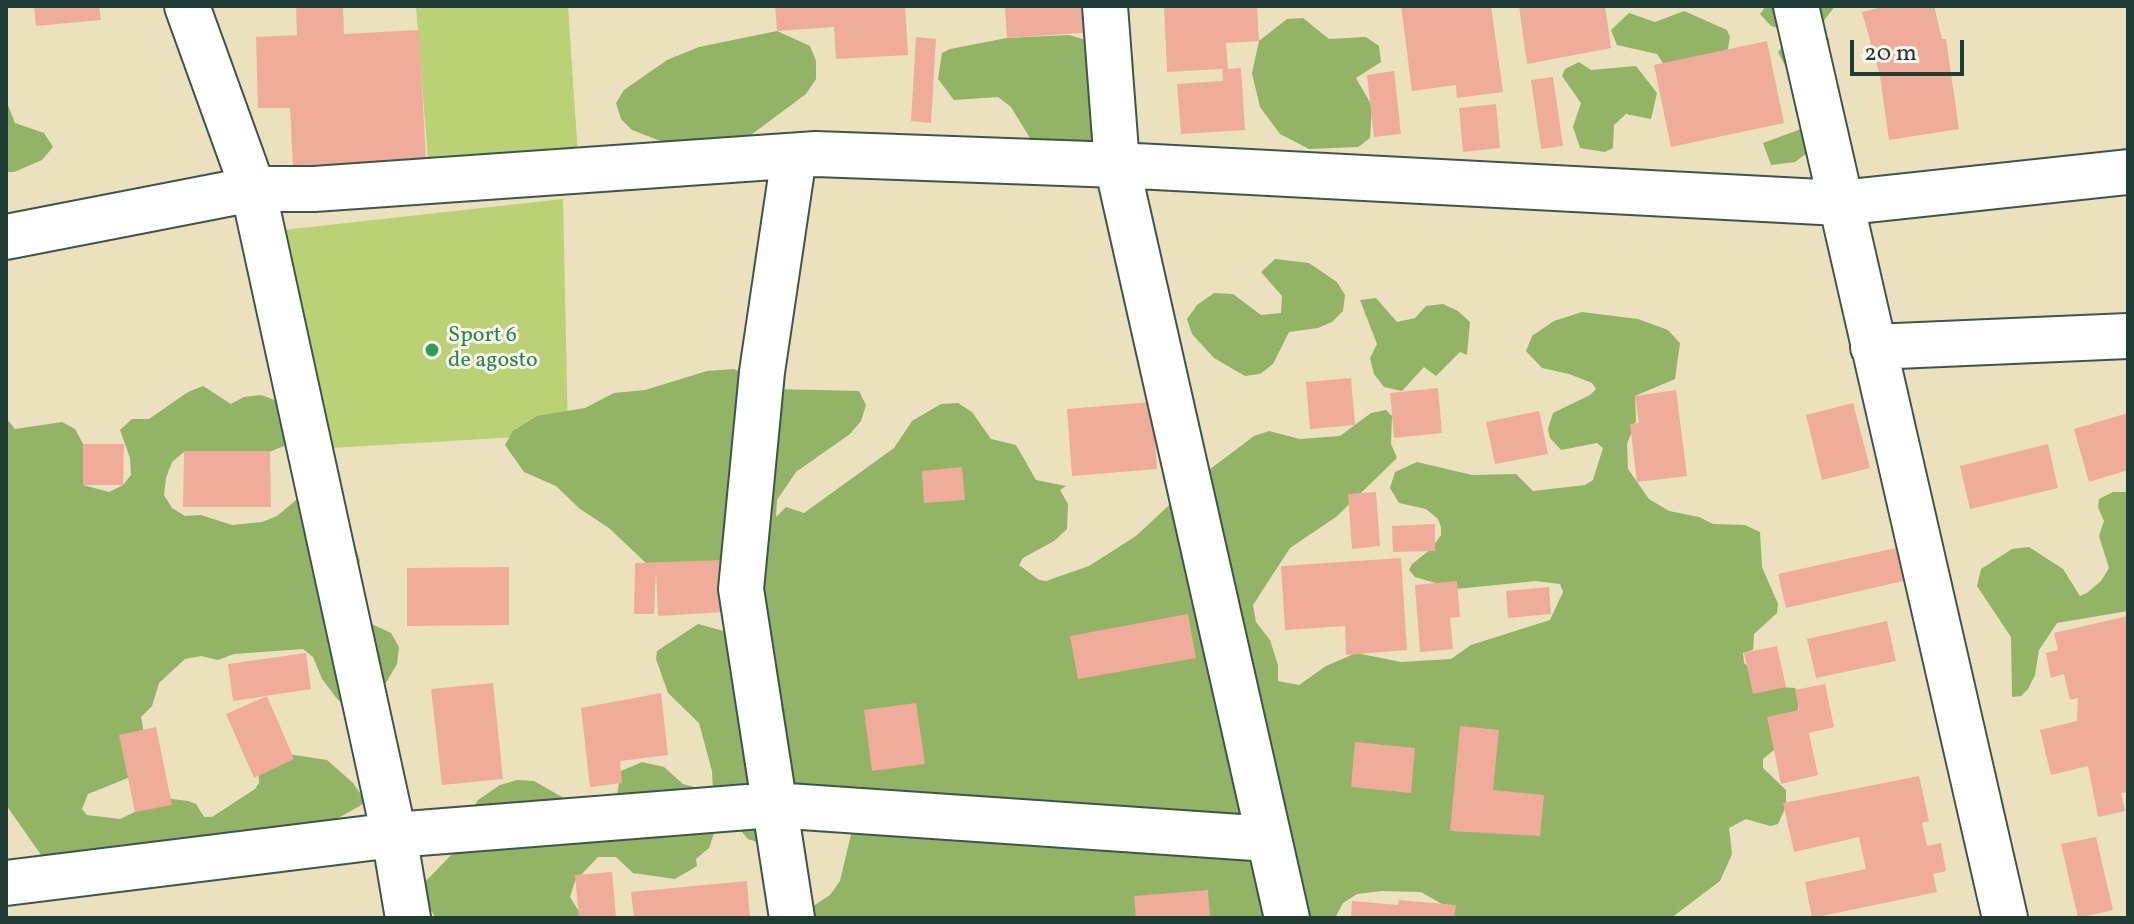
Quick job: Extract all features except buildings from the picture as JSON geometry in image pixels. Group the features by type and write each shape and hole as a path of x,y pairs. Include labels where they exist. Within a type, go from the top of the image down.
{"street":[{"path":"187,6 253,189 394,835 408,918"},
{"path":"1105,6 1117,165 1287,918"},
{"path":"1796,6 2005,918"},
{"path":"792,918 741,589 762,372 794,156"},
{"path":"6,237 253,189 314,189 794,156 1117,165 1840,203 2128,172"},
{"path":"1873,347 2128,336"},
{"path":"6,883 394,835 773,805 1269,839"}],"green space":[{"path":"416,6 568,6 578,156 429,172"},
{"path":"1766,6 1835,6 1814,34 1829,39 1823,141 1795,162 1771,165 1763,143 1801,129 1795,110 1800,95 1778,52 1788,40 1802,34 1771,26 1760,14"},
{"path":"1684,11 1727,30 1730,37 1727,53 1671,75 1657,54 1617,45 1611,30 1629,13 1655,22"},
{"path":"1303,18 1329,39 1366,37 1379,46 1381,62 1356,78 1372,106 1370,138 1358,147 1309,149 1280,134 1260,107 1252,73 1259,41 1287,19"},
{"path":"777,31 810,46 816,61 816,79 806,94 732,149 666,143 632,130 621,119 616,103 624,90 667,60 699,47"},
{"path":"1069,35 1093,42 1105,145 1033,143 1011,107 998,97 954,100 938,79 942,53 950,49 1007,38"},
{"path":"1579,62 1591,70 1636,66 1657,93 1651,119 1626,114 1614,125 1613,148 1605,152 1580,148 1573,127 1581,103 1562,76 1565,69"},
{"path":"6,100 15,123 44,133 53,147 42,160 14,172 6,172"},
{"name":"Sport 6 de agosto","path":"563,199 568,434 332,448 274,231"},
{"path":"1275,259 1309,263 1337,282 1345,295 1343,311 1332,322 1318,328 1289,332 1273,364 1260,374 1245,376 1214,358 1192,334 1187,319 1197,305 1214,293 1233,294 1261,315 1281,313 1282,296 1261,272"},
{"path":"1376,298 1397,322 1415,318 1426,306 1443,304 1458,311 1470,322 1467,355 1460,352 1436,376 1424,367 1402,391 1384,387 1374,374 1370,358 1377,344 1360,300"},
{"path":"1582,312 1638,319 1668,330 1680,343 1675,379 1635,396 1636,421 1627,444 1628,469 1649,499 1669,511 1699,517 1713,524 1745,525 1760,532 1762,567 1778,604 1777,613 1754,634 1753,650 1743,653 1744,663 1770,686 1795,688 1800,695 1794,733 1763,759 1763,768 1786,790 1786,806 1778,824 1770,826 1746,819 1729,828 1732,854 1720,881 1671,918 1456,918 1442,904 1421,892 1382,891 1357,894 1343,903 1335,918 795,918 830,895 840,881 853,826 830,816 757,842 748,839 731,820 717,825 709,848 696,859 697,866 675,879 633,873 616,857 598,857 575,881 570,897 583,918 436,918 425,902 422,885 455,851 466,820 478,800 500,785 517,780 534,781 569,801 604,804 617,795 621,771 642,762 664,767 683,784 713,792 712,771 699,723 668,693 656,659 657,651 698,624 735,634 762,607 763,563 767,545 722,560 676,567 647,564 609,528 580,509 556,486 524,472 505,445 513,431 537,416 585,408 614,393 645,390 707,371 734,369 775,389 859,391 866,405 861,421 850,434 796,472 777,500 776,517 786,507 804,513 894,448 912,421 941,404 958,403 972,412 991,439 1016,445 1036,480 1066,486 1060,490 1068,504 1067,529 1054,541 1023,558 1019,565 1039,580 1046,581 1089,566 1136,536 1197,479 1254,436 1269,431 1300,439 1340,436 1371,413 1386,410 1392,416 1391,444 1397,458 1336,517 1290,548 1253,605 1256,622 1270,640 1278,665 1278,681 1299,685 1326,666 1356,653 1401,662 1451,659 1471,645 1550,620 1563,592 1560,584 1536,581 1456,589 1415,577 1409,570 1412,564 1431,549 1441,535 1441,527 1438,519 1426,509 1399,503 1390,488 1395,472 1417,462 1472,475 1516,474 1533,491 1585,485 1593,480 1603,448 1597,443 1561,450 1550,438 1548,429 1553,413 1596,389 1592,383 1569,374 1542,368 1526,351 1532,336 1554,321"},
{"path":"203,386 231,404 244,397 261,395 277,401 291,431 286,445 260,456 184,452 172,462 166,478 164,495 172,508 185,516 201,515 232,525 262,522 277,516 301,496 349,529 360,561 354,578 363,620 391,633 399,647 397,664 380,693 351,710 338,700 322,679 313,657 303,649 234,654 218,660 201,656 185,659 159,683 152,706 141,717 144,733 128,778 88,794 82,809 87,815 120,819 164,798 196,804 204,817 212,817 255,789 259,783 258,766 288,754 327,760 353,783 362,796 363,804 333,821 44,859 6,805 6,418 15,429 62,422 75,429 83,444 83,485 109,492 123,485 131,475 130,458 120,430 132,419 149,419 188,392"},
{"path":"2113,492 2128,492 2128,611 2057,623 2039,650 2035,675 2028,689 2021,696 2012,697 2011,637 1977,586 1981,569 2012,549 2029,547 2063,569 2080,596 2087,593 2101,581 2109,568 2099,536 2104,521 2098,507 2099,499"}],"place":[{"name":"Sport 6 de agosto","path":"432,350"}]}
